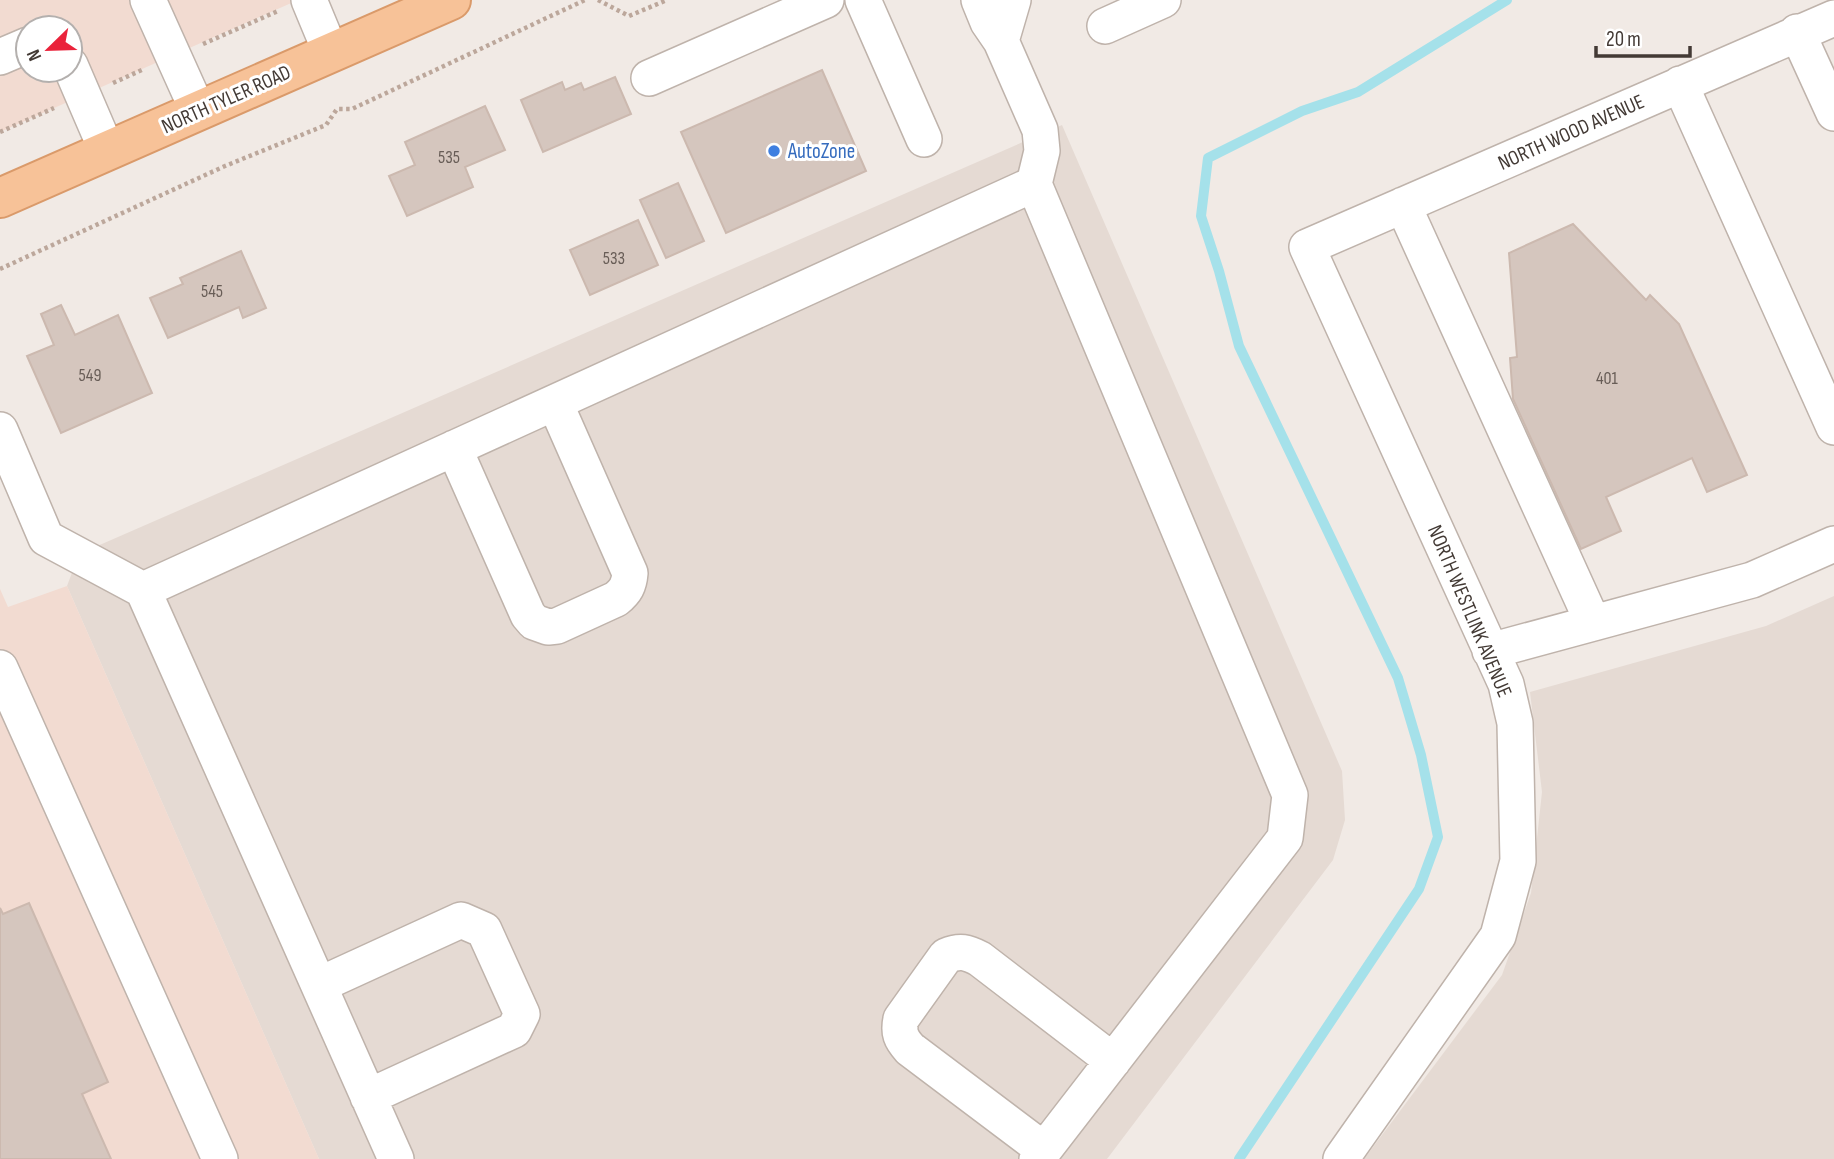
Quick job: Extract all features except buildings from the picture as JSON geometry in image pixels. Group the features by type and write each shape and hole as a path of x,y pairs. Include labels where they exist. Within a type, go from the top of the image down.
{"main road":[{"name":"NORTH TYLER ROAD","path":"0,198 444,1"}],"street":[{"path":"148,0 198,111"},
{"path":"309,0 331,53"},
{"path":"649,78 826,0"},
{"path":"863,0 924,139"},
{"path":"979,0 1001,41 1040,130 1042,151 1034,184 1290,795 1285,838 1113,1061 1041,1154 910,1049 901,1038 899,1029 901,1019 946,957 956,952 966,952 979,959 1113,1061"},
{"path":"1001,41 1013,0"},
{"path":"1105,26 1163,0"},
{"name":"NORTH WOOD AVENUE","path":"1307,247 1797,32 1834,19"},
{"path":"1797,32 1834,113"},
{"path":"78,84 107,151"},
{"path":"1681,84 1834,427"},
{"path":"143,590 1034,184"},
{"path":"1403,205 1593,623"},
{"name":"NORTH WESTLINK AVENUE","path":"1307,247 1506,684 1515,723 1518,861 1498,936 1341,1159"},
{"path":"454,448 519,597 534,622 548,627 557,626 617,599 625,593 630,573 555,403"},
{"path":"0,430 46,538 143,590 396,1159"},
{"path":"1490,651 1752,580 1834,544"},
{"path":"0,668 220,1159"},
{"path":"318,985 461,920 484,930 522,1014 514,1030 368,1097"}],"path":[{"path":"0,269 225,166 326,125 337,109 352,109 585,0"},
{"path":"598,0 629,16 667,0"}],"shaded area":[{"path":"0,0 298,0 0,132"},
{"path":"1062,125 1342,771 1345,820 1333,860 1107,1159 319,1159 67,586 79,554"},
{"path":"67,586 319,1159 0,1159 0,589 8,607"},
{"path":"1834,596 1834,1159 1364,1159 1502,975 1531,893 1542,792 1530,692 1766,626"}],"waterway":[{"path":"1239,1159 1419,889 1438,837 1421,755 1398,678 1239,346 1201,216 1208,158 1302,111 1358,92 1507,0"}],"place":[{"name":"AutoZone","path":"774,151"}]}
